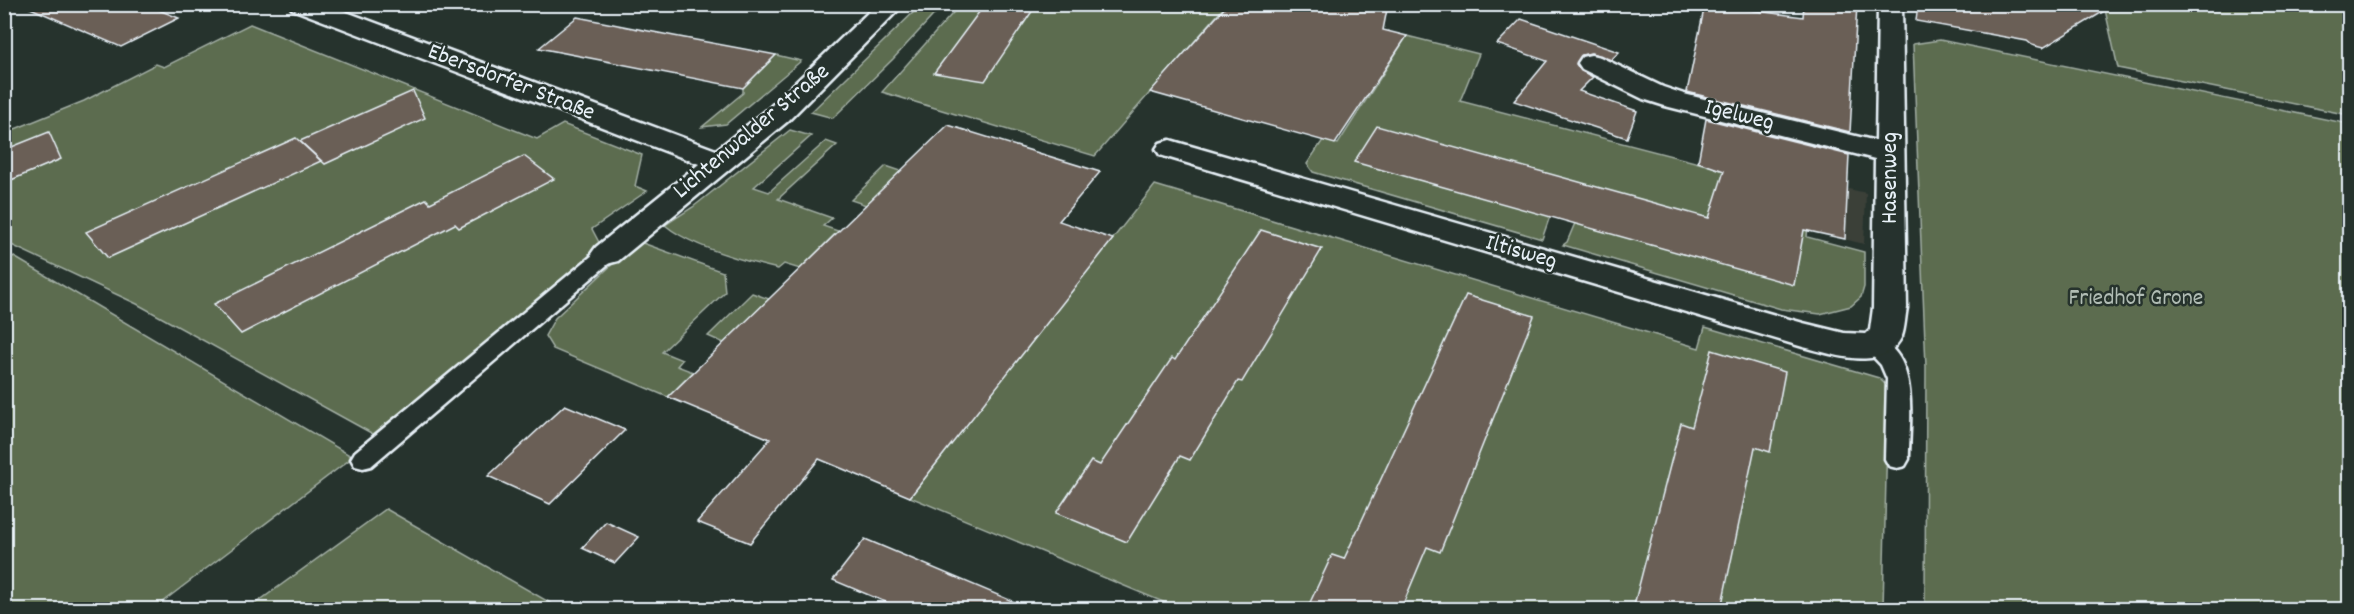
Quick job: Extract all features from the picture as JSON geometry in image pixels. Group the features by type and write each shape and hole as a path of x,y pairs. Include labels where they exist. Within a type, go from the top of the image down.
{"street":[{"name":"Ebersdorfer Straße","path":"301,4 720,162"},
{"name":"Lichtenwalder Straße","path":"607,254 777,115 892,4"},
{"name":"Hasenweg","path":"1874,346 1886,334 1890,308 1892,154 1890,4"},
{"name":"Igelweg","path":"1591,63 1653,93 1675,100 1892,154"},
{"name":"Iltisweg","path":"1170,149 1803,335 1844,345 1874,346"}],"lane":[{"path":"363,459 607,254"},
{"path":"1874,346 1890,361 1898,379 1897,459"}],"shaded area":[{"path":"1810,180 1866,193 1864,244 1806,230"}],"green space":[{"path":"921,5 943,5 893,59 833,118 811,112"},
{"path":"960,5 1226,5 1095,156 882,92"},
{"path":"2104,5 2349,5 2349,115 2118,68"},
{"path":"250,24 537,139 563,124 642,155 635,186 647,191 592,229 602,248 514,322 373,434 137,304 5,242 5,133 84,101 156,64 164,67"},
{"path":"1407,36 1479,54 1460,101 1810,192 1807,237 1864,252 1864,287 1861,297 1851,306 1820,314 1781,309 1563,245 1567,242 1575,223 1550,216 1542,239 1313,172 1307,164 1323,140 1338,144"},
{"name":"Friedhof Grone","path":"1940,40 2349,124 2349,609 1925,609 1926,367 1913,44"},
{"path":"776,55 801,61 726,124 702,127 743,93 743,88"},
{"path":"790,130 811,136 754,187 769,192 826,141 837,145 778,199 832,218 823,226 838,231 800,269 784,264 778,269 734,257 689,240 665,225 693,207"},
{"path":"886,166 901,171 866,205 851,200"},
{"path":"1155,185 1699,348 1705,327 1879,378 1888,387 1883,609 1180,609 910,497"},
{"path":"637,241 723,272 725,292 662,352 682,360 677,366 693,372 668,397 553,349 545,336 555,318"},
{"path":"4,251 353,457 153,609 5,609"},
{"path":"752,293 769,299 724,343 708,336"},
{"path":"386,509 561,609 248,609"}],"building":[{"path":"21,4 144,4 179,18 121,47"},
{"path":"985,4 1037,4 985,81 934,73"},
{"path":"1228,4 1388,4 1383,30 1407,36 1335,144 1150,92"},
{"path":"1705,4 1803,17 1804,4 1857,4 1850,132 1687,92"},
{"path":"1918,4 2116,4 2043,48 2027,41 1916,21"},
{"path":"577,17 776,55 743,88 539,48"},
{"path":"1521,19 1619,52 1611,60 1591,53 1582,55 1576,64 1581,71 1593,77 1579,91 1637,111 1627,138 1514,101 1547,61 1497,44"},
{"path":"413,91 425,118 325,164 300,141"},
{"path":"1706,119 1849,155 1845,239 1804,230 1794,285 1354,162 1377,126 1709,218 1724,171 1698,162"},
{"path":"948,125 1100,172 1059,221 1113,239 910,497 819,459 750,543 697,522 770,439 668,397"},
{"path":"49,132 61,159 4,183 4,150"},
{"path":"296,138 321,161 108,258 86,232"},
{"path":"524,156 554,179 459,228 455,224 241,334 214,304 426,199 430,203"},
{"path":"1261,230 1322,249 1242,382 1238,381 1190,460 1180,456 1127,542 1056,513 1091,461 1100,465 1172,358 1175,360"},
{"path":"1466,295 1534,316 1440,552 1427,547 1401,609 1307,609 1332,555 1344,559"},
{"path":"1712,350 1785,372 1770,452 1755,447 1721,609 1633,609 1681,423 1692,427"},
{"path":"565,405 625,430 550,504 488,476"},
{"path":"606,522 639,537 615,563 582,548"},
{"path":"865,539 1031,609 902,609 833,580"}]}
